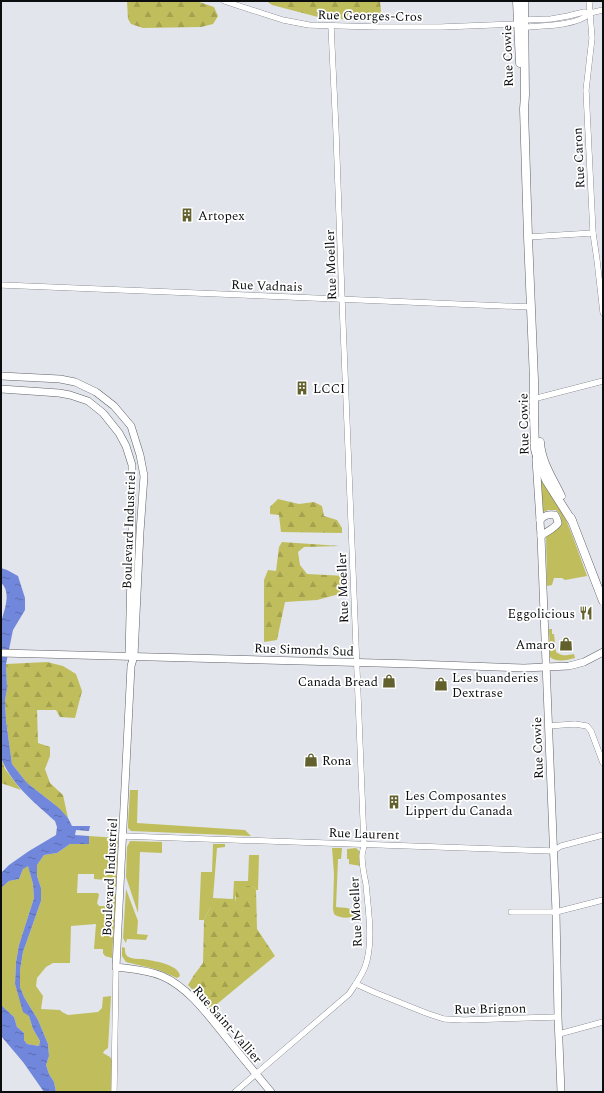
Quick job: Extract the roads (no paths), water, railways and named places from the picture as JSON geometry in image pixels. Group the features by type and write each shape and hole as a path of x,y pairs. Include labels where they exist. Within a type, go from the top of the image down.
{"main road":[{"name":"Rue Cowie","path":"517,1 522,24"},
{"name":"Rue Cowie","path":"524,1 522,24 521,95 524,109 534,380 535,449"},
{"name":"Rue Cowie","path":"534,380 540,447 543,458 572,521"},
{"path":"535,449 539,464 546,480 572,521 603,601"}],"street":[{"name":"Rue Georges-Cros","path":"224,1 283,20 309,25 331,26 441,27 565,24 586,18 590,13"},
{"name":"Rue Caron","path":"590,1 592,38 586,90 593,234 598,260 603,313"},
{"name":"Rue Georges-Cros","path":"522,24 584,12 590,13 603,10"},
{"path":"558,18 559,24"},
{"name":"Rue Moeller","path":"235,1092 349,994 366,965 369,949 370,931 362,856 364,844 331,26"},
{"path":"528,237 593,234"},
{"name":"Rue Vadnais","path":"1,285 531,307"},
{"name":"Boulevard Industriel","path":"1,376 60,379 75,382 96,392 114,406 131,426 140,455 144,476 122,836 116,967 114,1092"},
{"path":"536,398 603,381"},
{"name":"Boulevard Industriel","path":"1,389 70,394 88,401 103,413 120,433 132,465 132,658"},
{"name":"Rue Cowie","path":"535,449 542,536 561,1092"},
{"path":"540,520 544,516 550,514 555,515 558,523 542,536"},
{"name":"Rue Simonds Sud","path":"1,653 132,658 356,662 524,668 569,666 584,662 603,652"},
{"path":"548,726 576,724 587,726 591,731 603,763"},
{"name":"Rue Laurent","path":"122,836 553,851 561,846 603,835"},
{"path":"511,912 556,912 603,900"},
{"name":"Rue Saint-Vallier","path":"116,967 161,975 184,990 204,1011 271,1092"},
{"name":"Rue Brignon","path":"356,984 418,1010 444,1019 464,1020 558,1017"},
{"path":"559,1034 603,1022"}],"water":[{"path":"1,568 18,576 25,598 25,610 13,630 6,664 6,721 12,764 27,783 60,809 68,818 72,826 90,826 89,831 76,830 75,835 89,836 89,844 70,844 57,853 44,855 37,865 37,876 41,888 41,901 23,952 20,970 20,987 24,997 38,1020 48,1044 49,1056 46,1065 54,1082 56,1092 44,1092 23,1062 1,1036 1,1005 14,1017 17,1027 24,1033 24,1040 27,1044 39,1046 40,1041 33,1029 29,1016 23,1012 15,984 16,962 19,945 34,898 33,884 28,866 23,869 19,879 9,881 1,888 1,873 9,865 29,851 56,835 57,827 55,821 17,785 1,758 1,622 7,596 1,583"}],"place":[{"name":"Artopex","path":"187,215"},
{"name":"LCCI","path":"302,388"},
{"name":"Eggolicious","path":"586,613"},
{"name":"Amaro","path":"566,644"},
{"name":"Canada Bread","path":"389,681"},
{"name":"Les buanderies Dextrase","path":"441,684"},
{"name":"Rona","path":"311,760"},
{"name":"Les Composantes Lippert du Canada","path":"394,802"}]}
